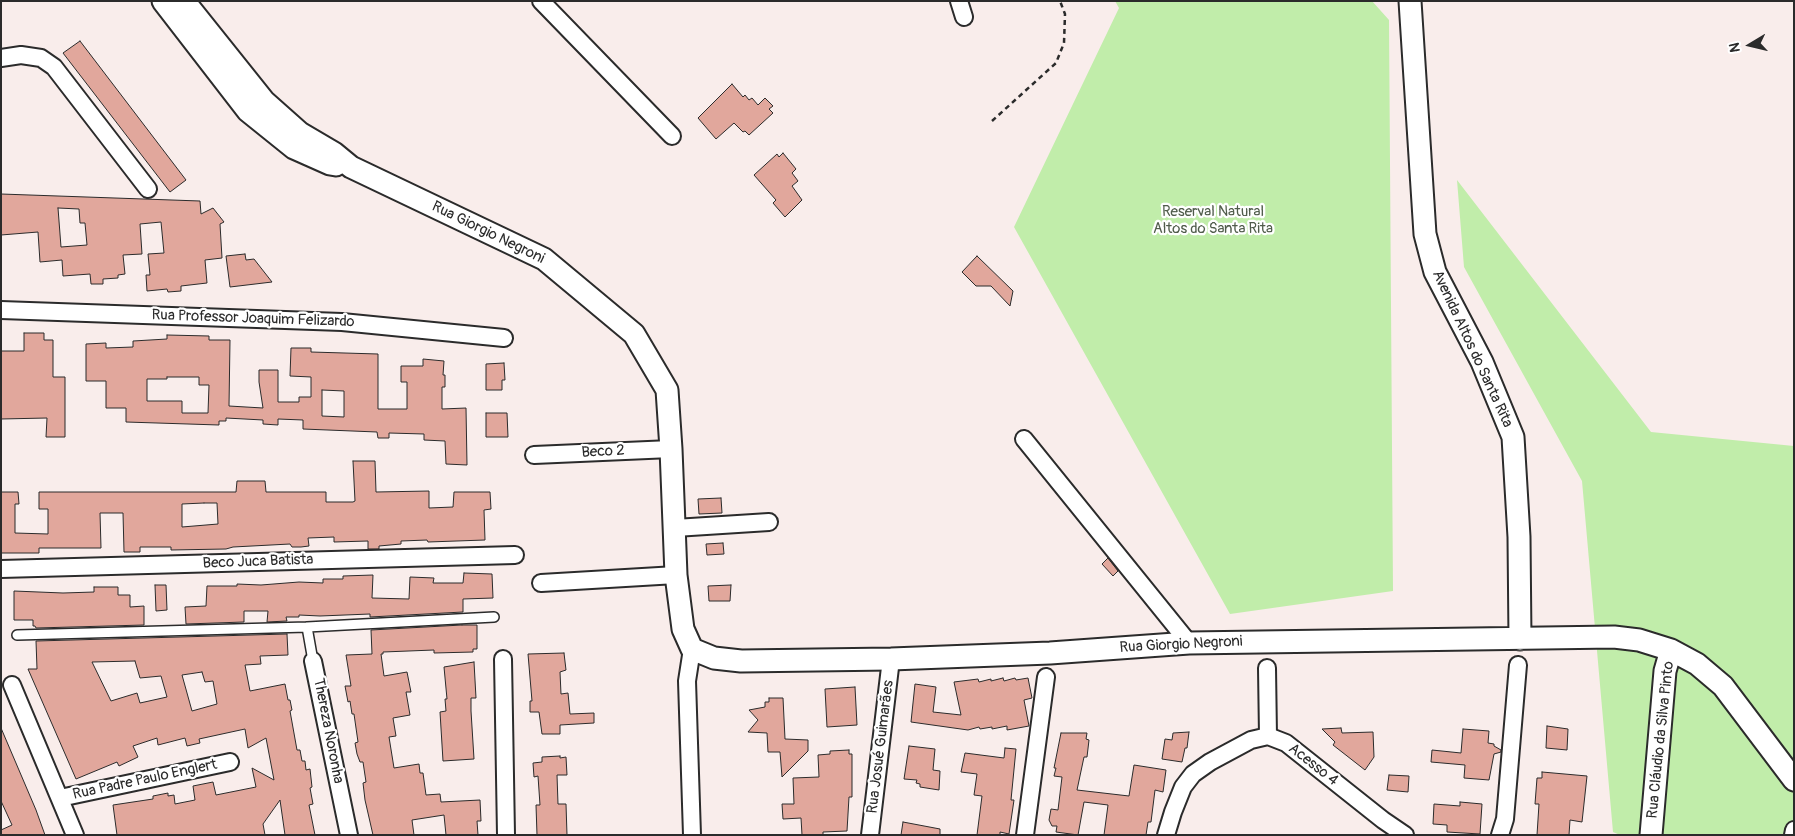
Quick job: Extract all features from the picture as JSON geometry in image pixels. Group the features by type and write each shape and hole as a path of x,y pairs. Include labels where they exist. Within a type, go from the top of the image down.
{"street":[{"name":"Rua Giorgio Negroni","path":"163,1 248,111 294,148 330,164 351,167"},
{"name":"Rua Giorgio Negroni","path":"184,1 264,101 300,132 334,153 351,167 544,259 634,334 667,390 676,575 683,629 692,648 714,658 741,661 891,659 1050,653 1189,643 1614,637 1639,640 1671,650 1697,664 1723,686 1794,780"},
{"path":"541,1 672,136"},
{"name":"Avenida Altos do Santa Rita","path":"1410,1 1425,234 1435,272 1482,362 1513,437 1519,537 1520,639"},
{"path":"1,58 22,55 41,58 54,67 148,189"},
{"name":"Rua Professor Joaquim Felizardo","path":"1,310 342,322 504,338"},
{"path":"1024,439 1189,643"},
{"name":"Beco 2","path":"534,455 671,450"},
{"path":"674,528 769,522"},
{"name":"Beco Juca Batista","path":"1,568 515,555"},
{"path":"540,583 676,575"},
{"path":"692,648 687,681 692,835"},
{"name":"Rua Cláudio da Silva Pinto","path":"1651,835 1660,802 1675,675 1671,650"},
{"path":"503,659 506,835"},
{"name":"Rua Josué Guimarães","path":"870,835 891,659"},
{"name":"Thereza Noronha","path":"314,660 349,835"},
{"path":"1500,835 1505,819 1518,665"},
{"path":"1166,835 1183,787 1193,774 1210,762 1251,740 1268,736 1267,668"},
{"path":"1024,835 1046,677"},
{"path":"12,685 76,835"},
{"name":"Acesso 4","path":"1268,736 1286,743 1383,820 1405,835"},
{"name":"Rua Padre Paulo Englert","path":"60,798 230,762"},
{"name":"Rua Cláudio da Silva Pinto","path":"1660,802 1664,835"},
{"path":"1793,835 1794,830"}],"lane":[{"path":"17,636 307,627 494,617"},
{"name":"Thereza Noronha","path":"307,627 314,660"}],"path":[{"path":"992,122 1056,63 1064,43 1065,14 1060,1"}],"green space":[{"name":"Reserval Natural Altos do Santa Rita","path":"1115,1 1372,1 1389,20 1393,591 1230,614 1014,227 1119,8"},
{"path":"1457,180 1651,432 1794,446 1794,835 1620,835 1613,832 1582,481 1464,267"}],"building":[{"path":"80,41 186,180 170,192 63,53"},
{"path":"732,84 743,97 745,95 749,100 752,98 758,105 765,98 773,106 769,109 773,113 749,135 734,123 716,139 698,118"},
{"path":"783,153 796,169 792,173 798,181 792,186 802,200 785,217 773,203 776,200 754,175 777,154 779,157"},
{"path":"1,194 200,201 201,214 213,208 224,222 220,224 222,258 205,260 207,283 181,286 181,291 168,292 167,289 147,291 146,275 150,275 148,254 164,253 161,222 140,224 142,254 123,255 125,274 118,275 118,278 103,279 103,284 91,284 90,274 63,276 62,260 40,262 38,232 1,235","holes":["58,208 79,209 80,223 85,223 87,245 61,247"]},
{"path":"245,254 246,260 254,259 272,282 230,287 226,256"},
{"path":"977,256 1013,291 1010,306 991,286 976,286 962,272"},
{"path":"24,333 44,333 44,340 53,340 53,377 65,377 65,437 46,437 47,418 1,419 1,351 24,351"},
{"path":"167,335 209,336 209,340 230,340 229,406 263,408 259,370 278,370 278,402 299,402 299,397 311,397 311,377 290,376 291,348 311,348 311,352 378,354 378,409 407,409 407,382 401,382 401,366 423,366 423,359 444,361 443,375 445,375 445,387 442,387 442,409 466,408 467,465 446,464 445,441 424,440 424,434 389,433 389,438 378,438 377,432 303,429 303,420 278,419 278,425 263,424 263,420 226,418 226,421 219,421 219,425 126,422 126,408 106,408 106,381 86,381 86,344 106,343 106,348 133,347 133,341 167,339","holes":["167,377 199,377 199,385 209,385 208,413 182,413 182,401 147,401 147,379 167,379","322,390 344,391 344,417 322,416"]},
{"path":"504,363 505,380 502,380 502,390 486,390 486,364"},
{"path":"486,413 507,413 508,437 486,437"},
{"path":"353,461 375,461 376,492 429,491 429,508 453,507 454,492 490,492 491,509 484,510 485,540 401,541 401,544 379,546 379,549 368,549 368,541 334,542 334,537 308,538 309,546 301,547 292,547 290,544 226,549 171,550 171,547 140,547 140,552 124,552 123,513 100,513 101,548 39,548 39,553 1,553 1,492 18,492 19,504 15,504 15,533 48,534 48,509 39,509 39,492 236,492 237,481 265,481 266,492 326,492 326,502 355,501","holes":["217,503 218,524 182,527 182,504"]},
{"path":"721,498 722,513 699,514 698,499"},
{"path":"723,543 724,554 707,555 706,544"},
{"path":"1108,558 1118,571 1113,576 1102,564"},
{"path":"464,573 492,574 493,598 463,599 463,612 370,617 370,614 299,615 299,617 286,617 287,621 267,622 268,611 244,611 244,622 186,624 185,607 206,606 207,586 299,582 323,583 323,579 343,579 343,576 373,575 372,598 409,599 410,577 434,578 433,583 463,583"},
{"path":"155,585 166,585 167,610 156,611"},
{"path":"731,585 730,601 709,601 708,586"},
{"path":"94,587 118,587 118,595 130,595 130,607 144,606 144,625 36,628 33,626 33,620 14,620 14,591 94,592"},
{"path":"477,625 477,649 473,649 473,652 434,653 434,650 383,652 381,654 384,676 407,672 411,692 406,692 410,715 393,718 396,736 389,737 394,768 419,764 420,773 423,773 426,795 440,794 441,802 480,800 481,821 477,821 478,835 446,835 444,815 412,820 414,835 373,835 365,800 363,783 366,782 363,762 360,762 355,743 358,742 354,714 352,714 350,701 348,702 345,686 351,686 346,655 372,654 371,630"},
{"path":"287,634 288,655 260,656 261,664 245,665 250,691 285,684 292,710 290,711 297,750 300,750 302,761 305,761 306,770 310,769 312,787 310,788 313,804 309,805 315,835 285,835 280,800 263,824 265,835 117,835 113,805 153,799 153,796 168,793 168,796 174,795 175,804 195,800 193,786 213,782 216,795 256,787 252,768 274,780 266,738 248,748 245,729 199,739 200,743 187,746 185,738 158,745 157,738 133,746 138,757 119,766 117,762 76,779 28,669 37,669 36,641","holes":["135,661 140,678 161,676 167,697 140,703 137,693 111,701 92,662","202,672 205,682 213,681 217,704 192,711 182,675"]},
{"path":"564,653 566,670 560,672 561,694 568,693 570,714 594,713 594,723 560,725 560,734 542,734 539,712 530,712 530,701 532,701 528,654"},
{"path":"474,662 476,698 471,698 471,711 474,759 443,761 440,712 446,711 445,699 447,699 444,667"},
{"path":"1003,678 1004,681 1015,678 1016,680 1028,678 1032,698 1024,700 1029,726 1007,730 1007,726 992,729 992,727 980,729 979,727 968,730 911,722 915,684 936,687 933,712 961,715 954,682 978,679 979,682"},
{"path":"855,687 857,725 827,727 825,689"},
{"path":"769,698 783,698 785,739 808,740 808,751 782,777 780,752 768,752 767,733 748,732 758,720 749,710 765,707 765,702 769,702"},
{"path":"1547,726 1568,729 1567,750 1546,748"},
{"path":"1,728 45,835 1,835 1,830 12,825 1,801"},
{"path":"1341,728 1342,733 1373,732 1374,757 1365,770 1333,745 1335,742 1322,729"},
{"path":"1463,729 1489,731 1488,743 1494,744 1494,746 1501,750 1501,752 1494,754 1489,780 1464,778 1465,765 1431,762 1432,750 1461,753"},
{"path":"1189,732 1187,748 1185,748 1182,762 1162,759 1165,739 1172,740 1173,733"},
{"path":"1061,733 1087,733 1086,739 1089,740 1087,757 1084,757 1077,790 1129,796 1134,765 1166,770 1163,792 1155,790 1151,822 1148,822 1146,835 1104,835 1108,805 1084,802 1078,835 1056,832 1057,826 1052,826 1049,820 1051,809 1058,810 1062,777 1054,776 1056,768 1054,768"},
{"path":"909,746 935,749 933,770 940,771 939,790 920,787 920,784 916,783 917,780 904,779"},
{"path":"1005,748 1016,749 1011,800 1014,800 1009,834 1000,832 1000,835 977,835 982,796 974,795 977,774 961,772 965,753 1004,758"},
{"path":"849,750 849,754 852,754 852,797 849,797 847,831 823,832 823,835 802,835 801,818 783,819 782,804 794,804 793,778 819,777 818,755 830,754 830,751"},
{"path":"560,756 560,758 566,757 567,775 557,775 558,804 566,804 567,835 537,835 536,805 540,805 538,776 534,777 533,763 542,762 542,757"},
{"path":"1542,772 1587,776 1582,822 1570,820 1569,835 1537,835 1539,804 1535,804 1537,778 1542,778"},
{"path":"1389,775 1409,776 1408,792 1387,790"},
{"path":"1460,802 1482,804 1480,834 1447,832 1447,825 1433,824 1434,804 1460,806"},
{"path":"903,822 940,829 940,835 901,835"}]}
